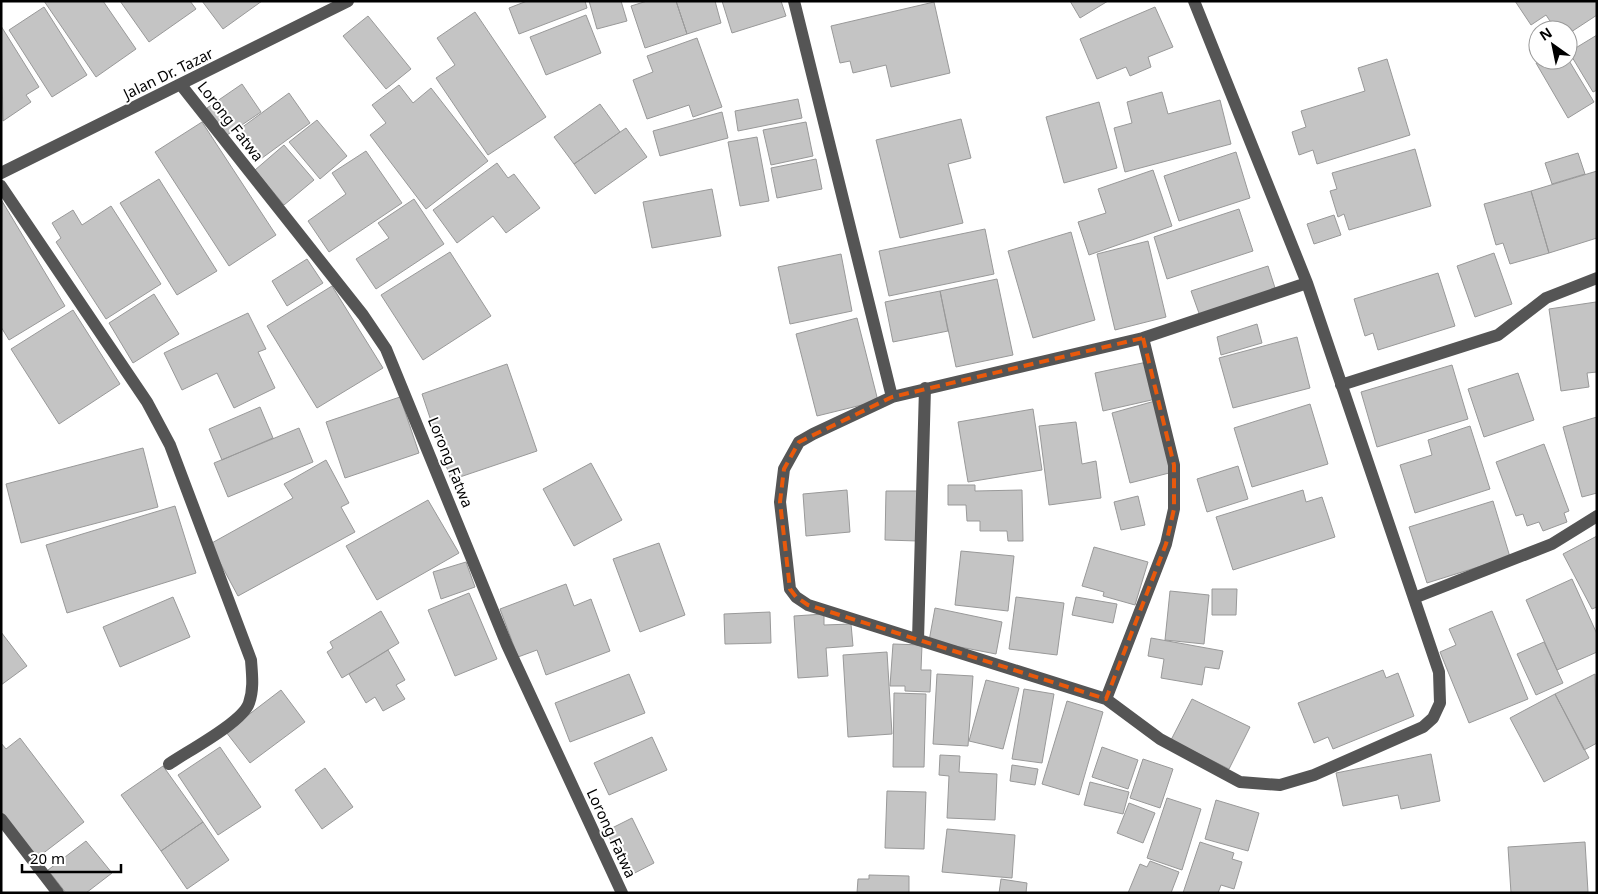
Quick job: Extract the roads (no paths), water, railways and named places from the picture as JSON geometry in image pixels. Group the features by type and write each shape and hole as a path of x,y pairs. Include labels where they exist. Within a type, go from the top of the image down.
{"street":[{"name":"Jalan Dr. Tazar","path":"1,173 182,85 348,1"},
{"path":"794,1 892,397"},
{"path":"1194,1 1307,283 1439,672 1440,703 1433,718 1423,727 1314,775 1280,784 1240,782 1160,739 1106,699 808,604 796,598 790,589 780,502 784,469 790,454 799,442 892,397 1143,338 1307,283"},
{"name":"Lorong Fatwa","path":"182,85 363,315 386,349 507,645 622,893"},
{"path":"1,186 148,402 159,422 170,445 251,660 253,685 249,704 240,717 169,764"},
{"path":"1341,385 1498,335 1546,298 1597,278"},
{"path":"1106,699 1166,544 1174,509 1174,465 1143,338"},
{"path":"918,640 925,388"},
{"path":"1414,598 1552,544 1597,516"},
{"path":"1,819 58,893"}]}
